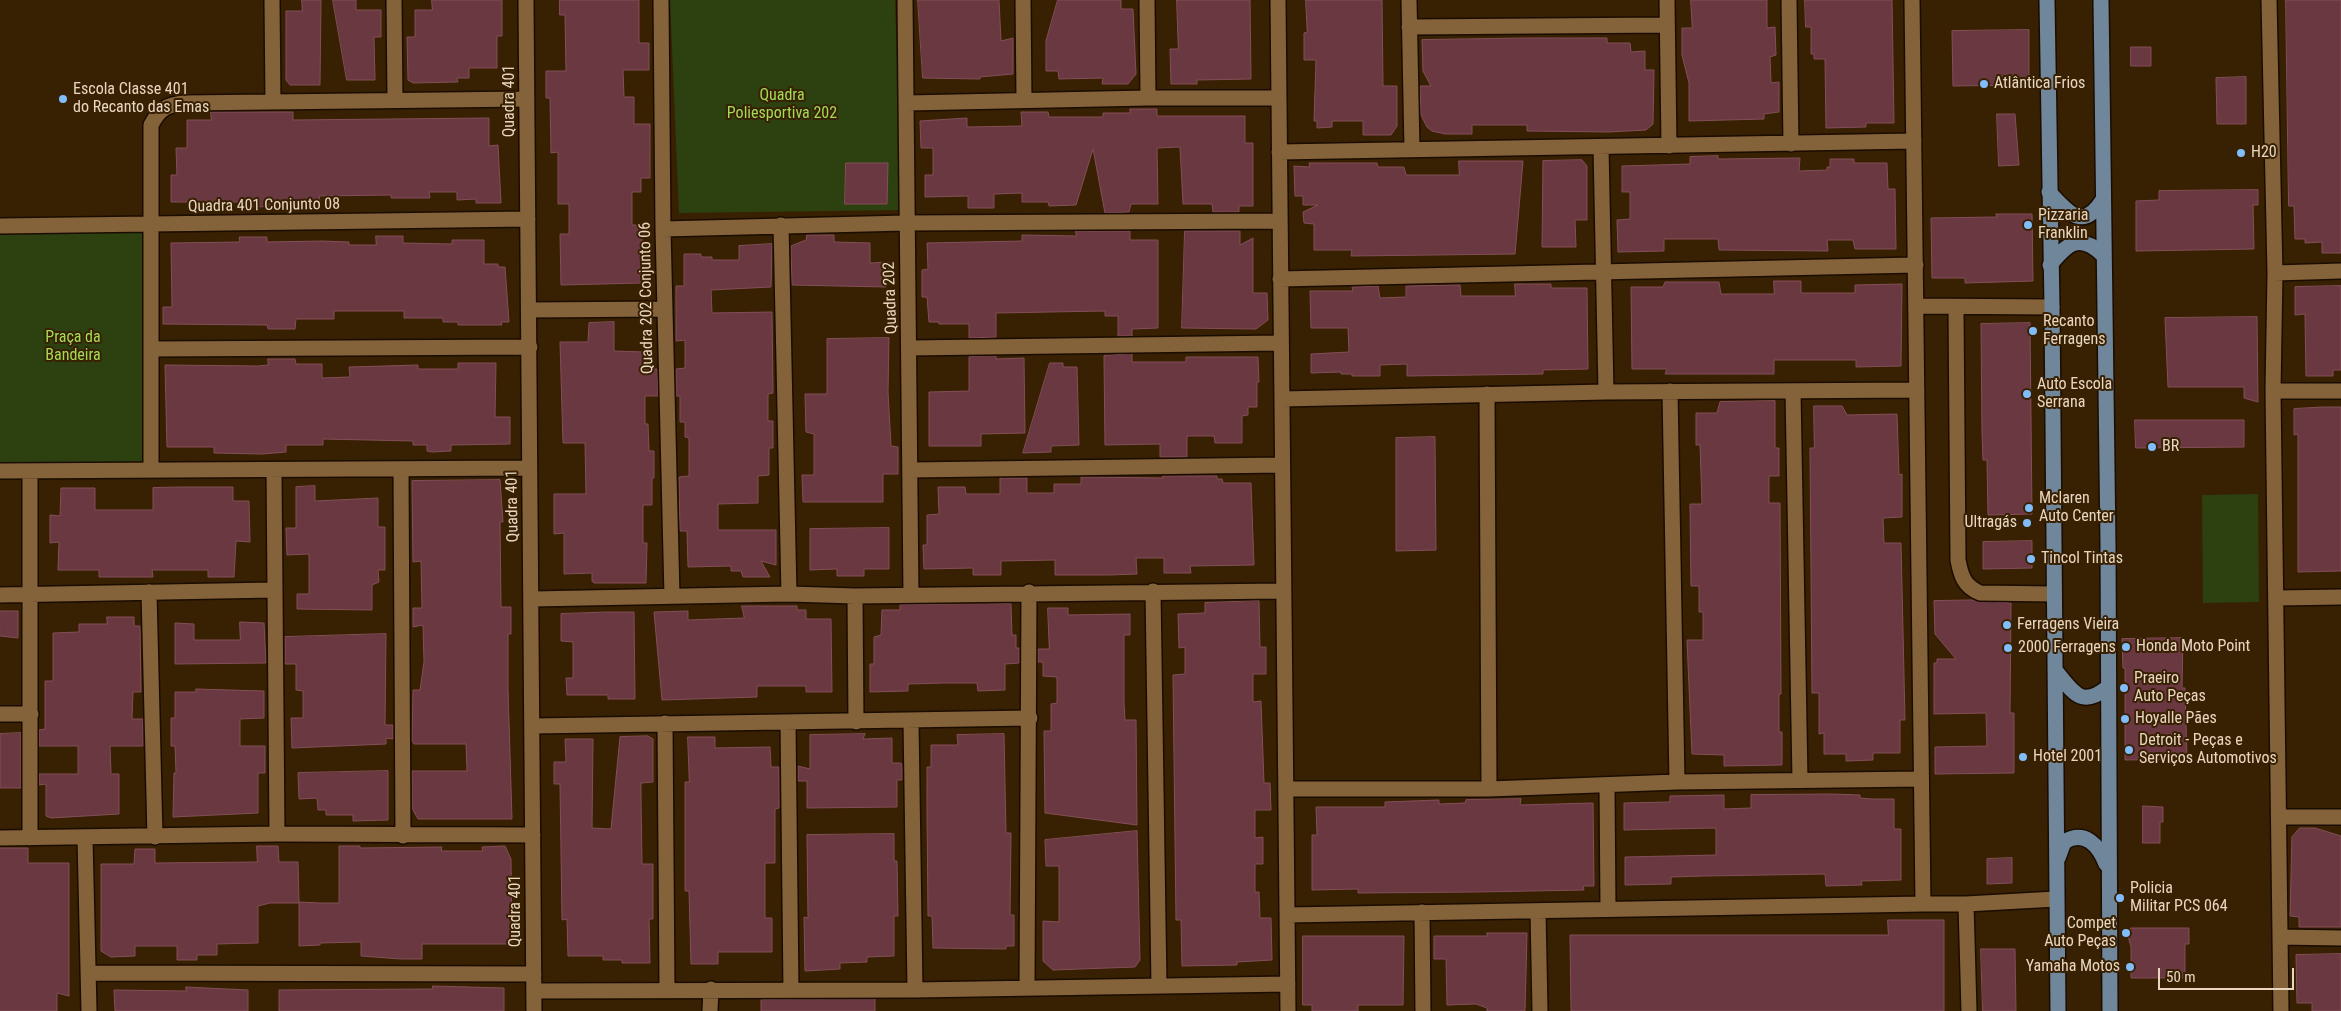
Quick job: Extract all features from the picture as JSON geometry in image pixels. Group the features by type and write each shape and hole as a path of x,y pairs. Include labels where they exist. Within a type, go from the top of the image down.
{"main road":[{"path":"2047,0 2052,307 2058,1011"},
{"path":"2101,0 2110,1011"},
{"path":"2049,192 2070,214 2081,218 2095,213 2102,201"},
{"path":"2050,265 2065,246 2074,244 2094,246 2103,255"},
{"path":"2055,670 2072,692 2084,698 2097,696 2108,687"},
{"path":"2056,862 2064,842 2078,837 2094,843 2100,850 2108,870"}],"street":[{"path":"272,0 273,102"},
{"path":"394,0 395,99"},
{"name":"Quadra 401","path":"526,0 530,310 529,468 533,598 534,1011"},
{"name":"Quadra 202 Conjunto 06","path":"661,0 663,229 672,596"},
{"name":"Quadra 202","path":"906,0 906,223 910,348 911,594"},
{"path":"1023,0 1024,100"},
{"path":"1146,0 1148,98"},
{"path":"1278,0 1282,591 1288,1011"},
{"path":"1409,0 1412,149"},
{"path":"1667,0 1669,146"},
{"path":"1789,0 1791,144"},
{"path":"1912,0 1923,904"},
{"path":"2269,0 2275,273 2273,391 2281,1011"},
{"path":"1409,27 1667,24"},
{"path":"151,470 151,125 158,111 168,105 184,103 528,98"},
{"path":"907,103 1148,98 1278,98"},
{"path":"1279,152 1914,141"},
{"path":"1601,147 1606,392"},
{"name":"Quadra 401 Conjunto 08","path":"0,226 151,226 528,219"},
{"path":"663,229 906,223 1279,221"},
{"path":"781,225 789,594"},
{"path":"1280,279 1916,265"},
{"path":"2275,273 2341,271"},
{"path":"1917,306 2052,307"},
{"path":"1956,306 1958,560 1960,575 1972,589 1980,593 2054,594"},
{"path":"530,310 665,309"},
{"path":"910,348 1280,343"},
{"path":"152,349 530,347"},
{"path":"1282,399 1606,392 1917,390"},
{"path":"1793,391 1800,780"},
{"path":"2273,391 2341,391"},
{"path":"1670,392 1677,782"},
{"path":"1487,394 1489,789"},
{"path":"911,470 1282,465"},
{"path":"0,471 529,468"},
{"path":"274,470 277,834"},
{"path":"401,470 403,836"},
{"path":"30,471 30,838"},
{"path":"0,595 274,590"},
{"path":"1153,591 1159,986"},
{"path":"533,598 789,594 855,596 1029,592 1282,591"},
{"path":"149,592 155,837"},
{"path":"1027,988 1030,718 1029,592"},
{"path":"855,596 856,722"},
{"path":"2277,598 2341,597"},
{"path":"0,714 31,714"},
{"path":"534,726 1030,718"},
{"path":"911,721 915,990"},
{"path":"788,722 791,990"},
{"path":"665,723 668,989"},
{"path":"1286,789 1489,789 1677,782 1921,779"},
{"path":"1607,785 1608,909"},
{"path":"2279,817 2341,817"},
{"path":"0,838 277,834 403,836 533,835"},
{"path":"85,838 89,1011"},
{"path":"1287,915 1966,904 2056,899"},
{"path":"1966,904 1969,1011"},
{"path":"1538,911 1540,1011"},
{"path":"1422,912 1423,1011"},
{"path":"2280,937 2341,938"},
{"path":"89,973 534,974"},
{"path":"534,991 668,989 915,990 1288,984"},
{"path":"710,1011 711,989"}],"green space":[{"name":"Quadra Poliesportiva 202","path":"670,0 895,0 902,210 679,213"},
{"name":"Praça da Bandeira","path":"146,231 145,463 0,465 0,232"},
{"path":"2258,494 2259,602 2203,603 2202,495"}],"building":[{"path":"302,0 321,0 320,85 290,85 286,80 286,11 302,11"},
{"path":"333,0 356,0 356,10 381,10 381,37 374,37 375,80 347,80"},
{"path":"432,0 502,0 502,36 497,36 497,68 469,68 469,78 457,78 458,82 413,83 408,80 407,37 415,37 415,10 432,10"},
{"path":"560,0 639,0 639,43 649,43 649,70 623,70 624,97 634,97 634,124 650,124 650,178 641,178 641,192 632,192 632,225 642,225 642,283 561,285 560,234 569,234 569,204 558,204 558,152 551,153 550,98 546,98 546,71 566,71 565,15 560,15"},
{"path":"918,0 999,0 1001,41 1013,38 1013,74 980,77 980,79 923,78"},
{"path":"1058,0 1121,0 1121,9 1133,9 1136,74 1128,84 1102,84 1103,78 1059,79 1058,71 1046,71 1046,41"},
{"path":"1177,0 1250,0 1251,79 1197,80 1197,84 1171,84 1170,49 1178,49"},
{"path":"1306,0 1382,0 1383,86 1397,86 1397,126 1391,135 1363,135 1363,121 1332,121 1332,127 1317,128 1317,121 1314,121 1316,60 1304,60 1304,33 1307,32"},
{"path":"1691,0 1767,0 1767,28 1775,27 1776,55 1770,57 1771,83 1779,82 1779,112 1764,114 1764,119 1689,121 1689,83 1682,55 1682,28 1692,28"},
{"path":"1805,0 1892,0 1894,123 1866,123 1866,127 1826,128 1825,59 1814,59 1814,54 1811,54 1811,27 1806,27"},
{"path":"2286,0 2341,0 2341,253 2322,253 2322,242 2305,243 2305,239 2295,239 2294,206 2289,206"},
{"path":"2029,30 2029,85 1953,86 1952,31"},
{"path":"1607,38 1607,43 1630,43 1631,52 1645,51 1645,70 1654,70 1653,124 1646,130 1609,132 1527,131 1527,125 1472,125 1472,134 1445,134 1432,131 1427,127 1421,115 1420,86 1431,86 1423,71 1422,40"},
{"path":"2131,47 2151,47 2151,66 2131,66"},
{"path":"2246,77 2246,124 2217,124 2216,78"},
{"path":"1130,109 1157,109 1157,116 1245,116 1245,143 1253,143 1253,206 1239,206 1239,212 1213,212 1212,204 1183,204 1180,147 1157,148 1158,204 1131,204 1129,212 1105,213 1093,149 1076,205 1049,206 1048,202 1022,202 1022,193 994,194 994,208 968,208 968,196 925,197 925,175 933,175 933,148 921,148 920,121 967,118 967,127 1022,126 1021,112 1048,112 1049,117 1103,117 1103,113 1130,113"},
{"path":"211,112 293,112 293,120 489,118 489,146 498,145 501,203 476,203 476,199 457,200 457,192 429,192 430,198 391,198 391,195 319,196 321,206 239,207 239,202 171,202 171,175 177,175 176,148 187,148 187,120 211,120"},
{"path":"1997,114 2015,114 2019,165 1999,166"},
{"path":"1718,156 1718,159 1800,158 1799,171 1827,170 1827,167 1830,167 1830,159 1854,159 1854,163 1887,163 1888,189 1895,189 1896,249 1855,249 1853,240 1827,240 1828,251 1719,250 1718,239 1664,239 1664,251 1618,252 1617,220 1630,219 1630,192 1622,192 1622,166 1690,164 1690,157"},
{"path":"1582,160 1587,166 1587,220 1575,220 1576,247 1542,247 1543,161"},
{"path":"1459,161 1523,161 1515,254 1351,256 1352,250 1314,250 1314,224 1304,223 1303,212 1318,205 1303,205 1303,196 1295,196 1294,166 1310,167 1309,163 1377,163 1378,167 1404,167 1406,175 1459,175"},
{"path":"846,163 888,163 887,204 845,204"},
{"path":"2258,190 2258,205 2253,205 2254,249 2136,251 2136,201 2159,200 2159,191"},
{"path":"1996,214 2032,214 2033,281 1965,283 1965,278 1932,278 1931,218 1997,217"},
{"path":"1076,231 1130,231 1130,240 1158,240 1158,328 1132,329 1132,336 1118,336 1118,316 1105,316 1105,311 996,313 996,337 969,338 969,324 929,322 927,297 922,297 922,270 928,269 927,243 1022,241 1022,235 1076,236"},
{"path":"1185,231 1240,231 1240,245 1253,238 1253,293 1267,293 1268,320 1256,329 1182,328"},
{"path":"807,235 834,235 834,242 870,243 870,263 889,262 888,284 886,284 886,287 792,285 791,246 806,240"},
{"path":"376,236 403,236 403,243 452,244 452,240 484,240 484,264 498,264 498,267 505,267 509,322 501,322 502,325 458,325 458,322 443,322 443,318 404,318 404,311 334,311 334,319 296,319 295,329 268,329 267,325 163,324 163,307 172,307 171,243 240,242 239,237 267,237 267,242 322,241 349,242 349,245 376,245"},
{"path":"772,244 771,287 711,290 712,313 772,312 773,393 768,394 768,421 773,421 773,448 769,448 769,475 758,476 758,503 718,504 718,530 776,530 776,565 761,561 770,577 743,577 741,571 731,571 731,566 688,567 687,531 680,531 679,477 689,476 689,438 685,437 685,422 680,422 680,396 676,396 676,369 685,368 685,340 676,341 676,286 684,286 684,254 701,254 701,257 712,257 712,260 739,260 739,246"},
{"path":"1774,281 1801,281 1801,293 1855,293 1855,285 1902,284 1901,366 1856,367 1856,360 1774,360 1774,374 1665,374 1667,369 1632,369 1631,287 1663,287 1665,282 1719,282 1721,294 1774,294"},
{"path":"1515,284 1551,284 1551,288 1587,288 1588,369 1543,370 1543,374 1407,376 1407,364 1380,365 1380,376 1352,376 1352,374 1341,374 1341,372 1311,373 1311,354 1349,352 1348,328 1311,328 1310,291 1353,291 1352,287 1378,286 1380,298 1406,297 1406,286 1460,285 1461,296 1515,296"},
{"path":"2341,286 2341,370 2333,370 2333,376 2306,376 2305,314 2295,315 2295,287"},
{"path":"2257,317 2258,402 2244,398 2244,387 2168,387 2165,318"},
{"path":"614,322 614,351 644,352 644,369 657,369 658,396 645,396 645,424 648,424 649,451 654,451 652,505 643,505 643,543 647,543 646,583 594,583 592,581 592,573 564,574 564,533 554,534 554,494 586,494 585,443 563,443 560,342 588,342 589,323"},
{"path":"2030,323 2032,514 1988,515 1987,460 1983,460 1981,324"},
{"path":"889,338 888,392 891,446 898,447 898,474 883,474 883,502 803,502 802,475 814,475 814,434 806,432 805,394 827,394 827,339"},
{"path":"1132,354 1132,362 1186,362 1186,357 1258,357 1257,407 1248,407 1248,415 1242,416 1242,443 1215,443 1214,436 1187,436 1187,457 1160,457 1160,444 1105,445 1104,356"},
{"path":"996,356 996,359 1024,358 1025,433 981,434 981,446 929,446 929,392 969,391 969,357"},
{"path":"268,359 295,359 296,364 322,364 322,378 350,377 349,367 418,365 418,369 458,369 458,363 496,363 495,417 510,417 510,444 451,445 451,451 432,452 427,451 427,445 413,445 413,441 323,439 323,445 286,445 286,452 262,454 214,453 214,447 167,447 165,365 258,366 268,365"},
{"path":"1050,363 1063,363 1063,367 1077,367 1079,445 1051,446 1051,452 1023,453"},
{"path":"1775,401 1775,448 1779,448 1779,476 1769,476 1769,503 1780,503 1781,694 1779,694 1779,732 1782,732 1782,765 1724,766 1724,755 1692,754 1687,640 1703,640 1703,612 1699,612 1699,586 1691,586 1690,504 1702,504 1700,445 1696,445 1696,413 1717,413 1720,402"},
{"path":"1814,406 1842,406 1847,415 1897,414 1899,475 1902,474 1902,517 1883,518 1884,543 1901,543 1905,720 1900,720 1900,753 1873,753 1873,760 1846,761 1846,754 1824,754 1824,733 1819,734 1819,693 1812,693 1810,448 1814,448"},
{"path":"2341,407 2341,571 2298,572 2298,434 2294,435 2294,409"},
{"path":"2135,420 2244,420 2244,447 2136,448"},
{"path":"1435,437 1436,550 1396,551 1396,438"},
{"path":"1163,476 1217,476 1217,479 1222,479 1223,483 1251,483 1254,565 1190,566 1191,573 1164,573 1164,558 1136,558 1137,574 1055,575 1055,560 1001,561 1001,575 973,575 973,568 924,569 923,545 927,545 927,515 939,514 938,487 965,487 966,494 1000,494 1000,478 1027,478 1027,493 1054,493 1054,484 1081,484 1081,477 1163,478"},
{"path":"500,480 503,522 500,522 501,607 511,607 511,634 508,634 508,689 512,819 418,819 412,808 412,771 467,771 466,744 414,744 412,741 413,690 420,690 424,662 423,625 413,627 413,608 422,608 421,561 413,562 412,481"},
{"path":"315,486 315,501 378,498 378,527 385,527 385,570 378,570 379,582 372,585 372,610 297,609 297,594 309,594 309,554 287,555 286,528 296,528 296,487"},
{"path":"233,487 233,501 249,501 250,542 236,541 234,577 208,577 208,570 152,570 153,577 99,577 99,570 58,570 59,542 50,543 50,515 60,516 61,488 95,488 95,510 153,510 153,488"},
{"path":"889,528 889,569 864,569 864,576 837,576 837,569 810,570 810,529"},
{"path":"2032,541 2032,568 1983,569 1983,542"},
{"path":"1974,600 2011,603 2010,713 2014,713 2014,773 1935,774 1935,747 1987,746 1986,713 1934,714 1934,663 1937,663 1937,659 1956,659 1935,634 1934,601"},
{"path":"1259,601 1260,647 1266,647 1266,674 1253,674 1253,702 1261,701 1264,783 1270,783 1271,810 1255,810 1255,838 1263,837 1263,864 1255,864 1255,892 1259,892 1260,918 1271,918 1272,960 1237,962 1237,965 1182,966 1181,920 1176,920 1173,675 1185,674 1185,647 1179,648 1178,614 1205,613 1205,603"},
{"path":"1011,604 1012,635 1016,635 1016,648 1019,648 1019,663 1005,664 1005,690 978,691 977,683 944,683 908,684 908,691 870,692 870,664 874,664 874,637 881,635 882,610 900,610 900,605"},
{"path":"742,606 797,606 797,610 806,610 806,619 831,619 832,692 806,692 806,686 757,686 757,697 662,700 654,612 688,611 688,620 744,618"},
{"path":"1048,608 1068,608 1068,615 1130,614 1130,635 1124,635 1124,703 1125,720 1136,720 1137,825 1045,813 1044,731 1051,731 1051,704 1057,703 1057,677 1043,676 1043,662 1038,662 1038,649 1049,649"},
{"path":"0,611 18,611 18,638 0,636"},
{"path":"634,612 635,699 608,699 608,695 567,695 566,678 573,678 573,642 561,641 561,614"},
{"path":"107,617 134,617 134,626 140,626 141,692 133,692 132,719 143,719 143,746 110,746 111,774 119,774 119,814 51,818 46,816 46,784 39,785 39,774 78,774 78,746 39,746 39,730 45,729 45,681 53,681 53,633 79,632 79,624 107,624"},
{"path":"240,622 264,623 266,663 175,664 175,623 194,624 194,640 240,640"},
{"path":"386,634 385,725 393,725 393,739 386,738 386,744 292,748 291,718 303,718 303,691 296,690 296,664 285,664 285,637"},
{"path":"2183,638 2182,688 2185,688 2187,759 2125,760 2125,668 2123,668 2122,639"},
{"path":"196,689 264,691 264,718 240,719 240,746 265,746 265,773 258,773 258,813 173,817 174,773 176,773 175,746 171,746 171,718 175,718 175,692 196,692"},
{"path":"21,733 21,788 0,788 0,734"},
{"path":"865,734 863,739 892,738 892,763 901,763 902,766 902,780 897,780 897,807 807,808 807,781 798,781 798,766 810,769 810,735"},
{"path":"1004,734 1006,833 1011,833 1010,915 1014,915 1014,946 1006,946 1006,949 933,948 932,916 928,916 927,767 931,767 931,745 958,745 957,735"},
{"path":"648,736 653,739 653,782 641,783 641,798 642,864 653,864 653,919 649,919 650,963 622,963 622,960 603,960 603,956 568,956 567,919 562,920 560,784 554,784 554,762 566,762 565,739 593,739 592,828 611,829 620,737"},
{"path":"688,737 715,737 715,748 770,747 771,767 779,767 779,808 775,809 775,863 765,863 765,918 772,918 772,952 718,952 718,964 691,964 689,891 685,891 685,782 689,782"},
{"path":"388,771 388,820 353,821 353,815 326,815 326,810 318,810 317,798 299,799 298,773"},
{"path":"1724,795 1724,809 1751,808 1751,795 1860,795 1860,798 1872,799 1894,799 1894,829 1901,829 1901,880 1861,881 1862,885 1826,886 1825,874 1704,876 1671,877 1671,884 1625,885 1625,857 1716,855 1716,828 1624,830 1624,803 1670,802 1670,796"},
{"path":"1521,799 1520,805 1593,803 1594,886 1583,886 1584,890 1477,892 1358,893 1358,889 1312,890 1312,835 1317,835 1316,807 1385,807 1385,802 1439,800 1439,804 1465,803 1466,800"},
{"path":"2143,806 2163,807 2163,822 2160,822 2160,843 2143,843"},
{"path":"2300,828 2315,828 2341,836 2341,927 2299,927 2299,917 2290,916 2292,837"},
{"path":"1137,831 1140,960 1135,967 1053,970 1043,961 1043,921 1059,922 1059,866 1046,866 1045,840"},
{"path":"894,834 894,861 897,861 898,916 894,916 894,956 867,957 867,962 840,963 840,969 805,971 804,917 808,918 807,835"},
{"path":"257,846 278,846 279,862 298,862 299,902 339,903 339,846 360,846 360,848 442,847 441,851 483,851 482,847 505,846 511,859 512,944 422,944 422,959 361,956 361,942 320,943 320,945 299,946 299,903 270,903 258,906 258,943 217,944 217,955 197,955 197,960 177,960 177,946 135,946 135,956 111,957 101,951 101,864 134,864 135,849 155,849 155,863 257,862"},
{"path":"0,848 28,848 28,863 69,863 69,996 57,993 57,1011 0,1011"},
{"path":"2012,858 2012,883 1987,884 1987,859"},
{"path":"1888,920 1944,920 1944,1011 1571,1011 1570,935 1888,935"},
{"path":"2131,928 2189,928 2189,944 2185,944 2185,978 2131,978 2131,947 2128,936"},
{"path":"1487,933 1527,933 1525,1011 1487,1011 1487,1008 1476,1004 1447,1005 1446,959 1434,959 1434,936 1487,936"},
{"path":"1303,936 1404,936 1403,1005 1358,1005 1358,1011 1312,1011 1312,1005 1303,1005"},
{"path":"1981,949 2015,949 2016,1011 1983,1011"},
{"path":"2341,954 2341,1011 2312,1011 2312,1003 2297,1003 2296,955"},
{"path":"433,986 504,988 504,1011 279,1011 279,990 432,989"},
{"path":"186,987 248,990 248,1011 115,1011 114,990 186,991"},
{"path":"875,999 875,1011 761,1011 761,1000"}],"place":[{"name":"Atlântica Frios","path":"1984,84"},
{"name":"Escola Classe 401 do Recanto das Emas","path":"63,99"},
{"name":"H20","path":"2241,153"},
{"name":"Pizzaria Franklin","path":"2028,225"},
{"name":"Recanto Ferragens","path":"2033,331"},
{"name":"Auto Escola Serrana","path":"2027,394"},
{"name":"BR","path":"2152,447"},
{"name":"Mclaren Auto Center","path":"2029,508"},
{"name":"Ultragás","path":"2027,523"},
{"name":"Tincol Tintas","path":"2031,559"},
{"name":"Ferragens Vieira","path":"2007,625"},
{"name":"Honda Moto Point","path":"2126,647"},
{"name":"2000 Ferragens","path":"2008,648"},
{"name":"Praeiro Auto Peças","path":"2124,688"},
{"name":"Hoyalle Pães","path":"2125,719"},
{"name":"Detroit - Peças e Serviços Automotivos","path":"2129,750"},
{"name":"Hotel 2001","path":"2023,757"},
{"name":"Policia Militar PCS 064","path":"2120,898"},
{"name":"Compet Auto Peças","path":"2126,933"},
{"name":"Yamaha Motos","path":"2130,967"}]}
